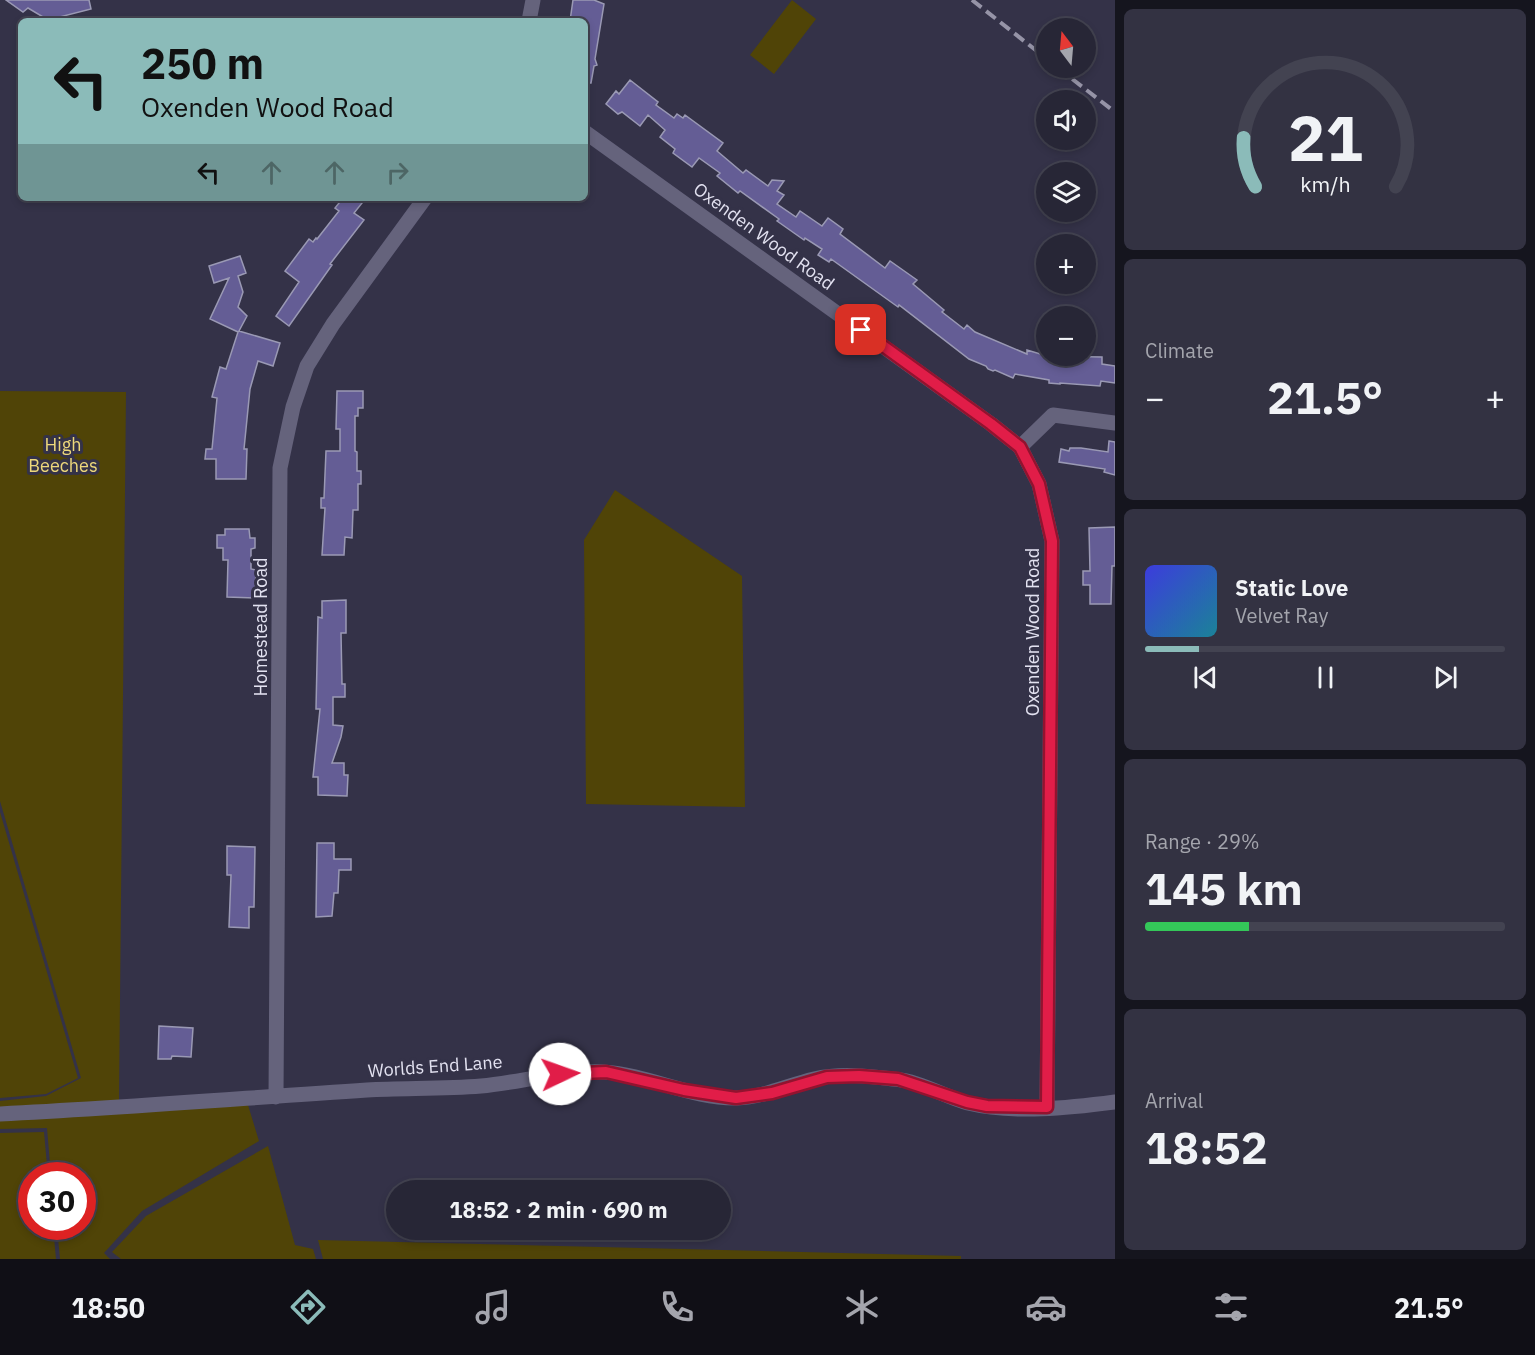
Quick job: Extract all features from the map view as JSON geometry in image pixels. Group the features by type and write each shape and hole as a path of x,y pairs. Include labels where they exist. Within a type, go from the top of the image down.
{"street":[{"path":"530,18 533,0"},
{"name":"Oxenden Wood Road","path":"588,134 991,424 1020,447 1039,484 1052,541 1047,1107"},
{"name":"Homestead Road","path":"276,1097 280,468 293,407 307,366 333,324 422,201"},
{"path":"1020,447 1053,416 1115,423"},
{"name":"Worlds End Lane","path":"0,1114 483,1086 543,1075 596,1072 623,1075 684,1090 736,1098 772,1093 827,1077 859,1076 898,1079 967,1102 987,1106 1084,1106 1115,1102"}],"green space":[{"path":"792,0 816,19 774,74 750,55"},
{"name":"High Beeches","path":"0,391 126,392 119,1101 244,1092 259,1141 142,1211 104,1253 110,1259 60,1259 58,1240 96,1240 96,1162 50,1162 47,1128 0,1129 0,1101 46,1096 81,1078 0,801"},
{"path":"615,490 742,576 745,807 586,804 584,540"},
{"path":"0,812 78,1078 46,1094 0,1098"},
{"path":"44,1132 47,1162 18,1162 18,1240 54,1240 56,1259 0,1259 0,1133"},
{"path":"268,1146 295,1245 313,1249 316,1259 121,1259 112,1252 146,1216"},
{"path":"318,1240 961,1256 961,1259 323,1259"}],"building":[{"path":"6,0 89,0 91,9 56,18 45,18 28,8 23,12"},
{"path":"573,0 594,0 604,4 595,59 597,65 594,66 591,83 588,83 588,18 570,18"},
{"path":"630,80 658,102 656,105 674,118 677,114 683,118 685,115 723,143 717,151 743,173 746,170 768,186 772,180 784,181 777,191 784,195 777,204 796,217 800,211 822,226 828,218 843,229 840,234 885,268 890,261 917,280 913,284 944,310 942,312 964,329 967,325 975,332 1027,354 1027,350 1036,353 1036,366 1096,366 1096,357 1102,357 1102,364 1115,366 1115,383 1101,381 1100,386 1060,384 1015,374 1013,378 969,359 899,305 898,307 831,259 829,262 818,255 822,249 805,238 804,240 777,221 779,219 740,191 738,193 717,176 720,173 699,158 692,167 673,153 675,149 660,137 665,130 648,115 640,126 622,112 618,114 606,104 616,91 619,94"},
{"path":"341,201 364,201 354,213 364,220 330,264 332,265 289,326 276,316 299,282 285,271 309,239 313,242 317,239 339,211 335,208"},
{"path":"240,256 246,273 238,276 243,292 238,307 247,316 239,331 280,343 273,366 258,361 250,389 244,449 247,449 246,479 216,479 216,459 205,459 206,449 212,449 217,398 212,397 220,367 226,369 238,332 210,319 229,278 214,283 209,266"},
{"path":"337,391 363,391 363,408 358,408 358,416 355,416 355,451 357,452 357,471 361,471 361,484 358,484 358,510 353,510 352,538 345,537 344,555 322,555 325,508 321,508 321,498 324,498 326,451 340,451 340,429 336,429"},
{"path":"1109,441 1115,442 1115,475 1104,472 1105,469 1059,462 1061,449 1069,451 1070,448 1081,448 1108,452"},
{"path":"1115,527 1115,566 1112,566 1111,604 1090,604 1090,585 1083,585 1083,571 1090,571 1089,528"},
{"path":"225,529 249,529 250,538 255,538 255,548 251,549 251,569 256,570 255,598 227,597 228,560 223,560 223,548 217,548 217,535 225,535"},
{"path":"346,600 346,633 341,633 342,684 345,684 345,697 333,697 333,725 343,726 332,763 344,763 344,775 348,775 347,796 318,795 318,777 313,777 320,709 316,709 318,617 322,618 322,601"},
{"path":"317,843 334,843 334,859 351,859 351,870 339,870 338,893 334,893 332,916 316,917"},
{"path":"227,846 255,847 254,907 249,907 249,928 229,927 231,875 227,875"},
{"path":"159,1026 193,1028 191,1057 172,1056 171,1059 158,1059"}],"railway":[{"path":"972,0 1036,50"},
{"path":"1071,78 1115,112"}],"route":[{"path":"560,1074 606,1072 713,1096 736,1098 772,1093 810,1080 859,1076 898,1079 967,1102 987,1106 1047,1107 1052,541 1039,484 1020,447 861,330"}]}
